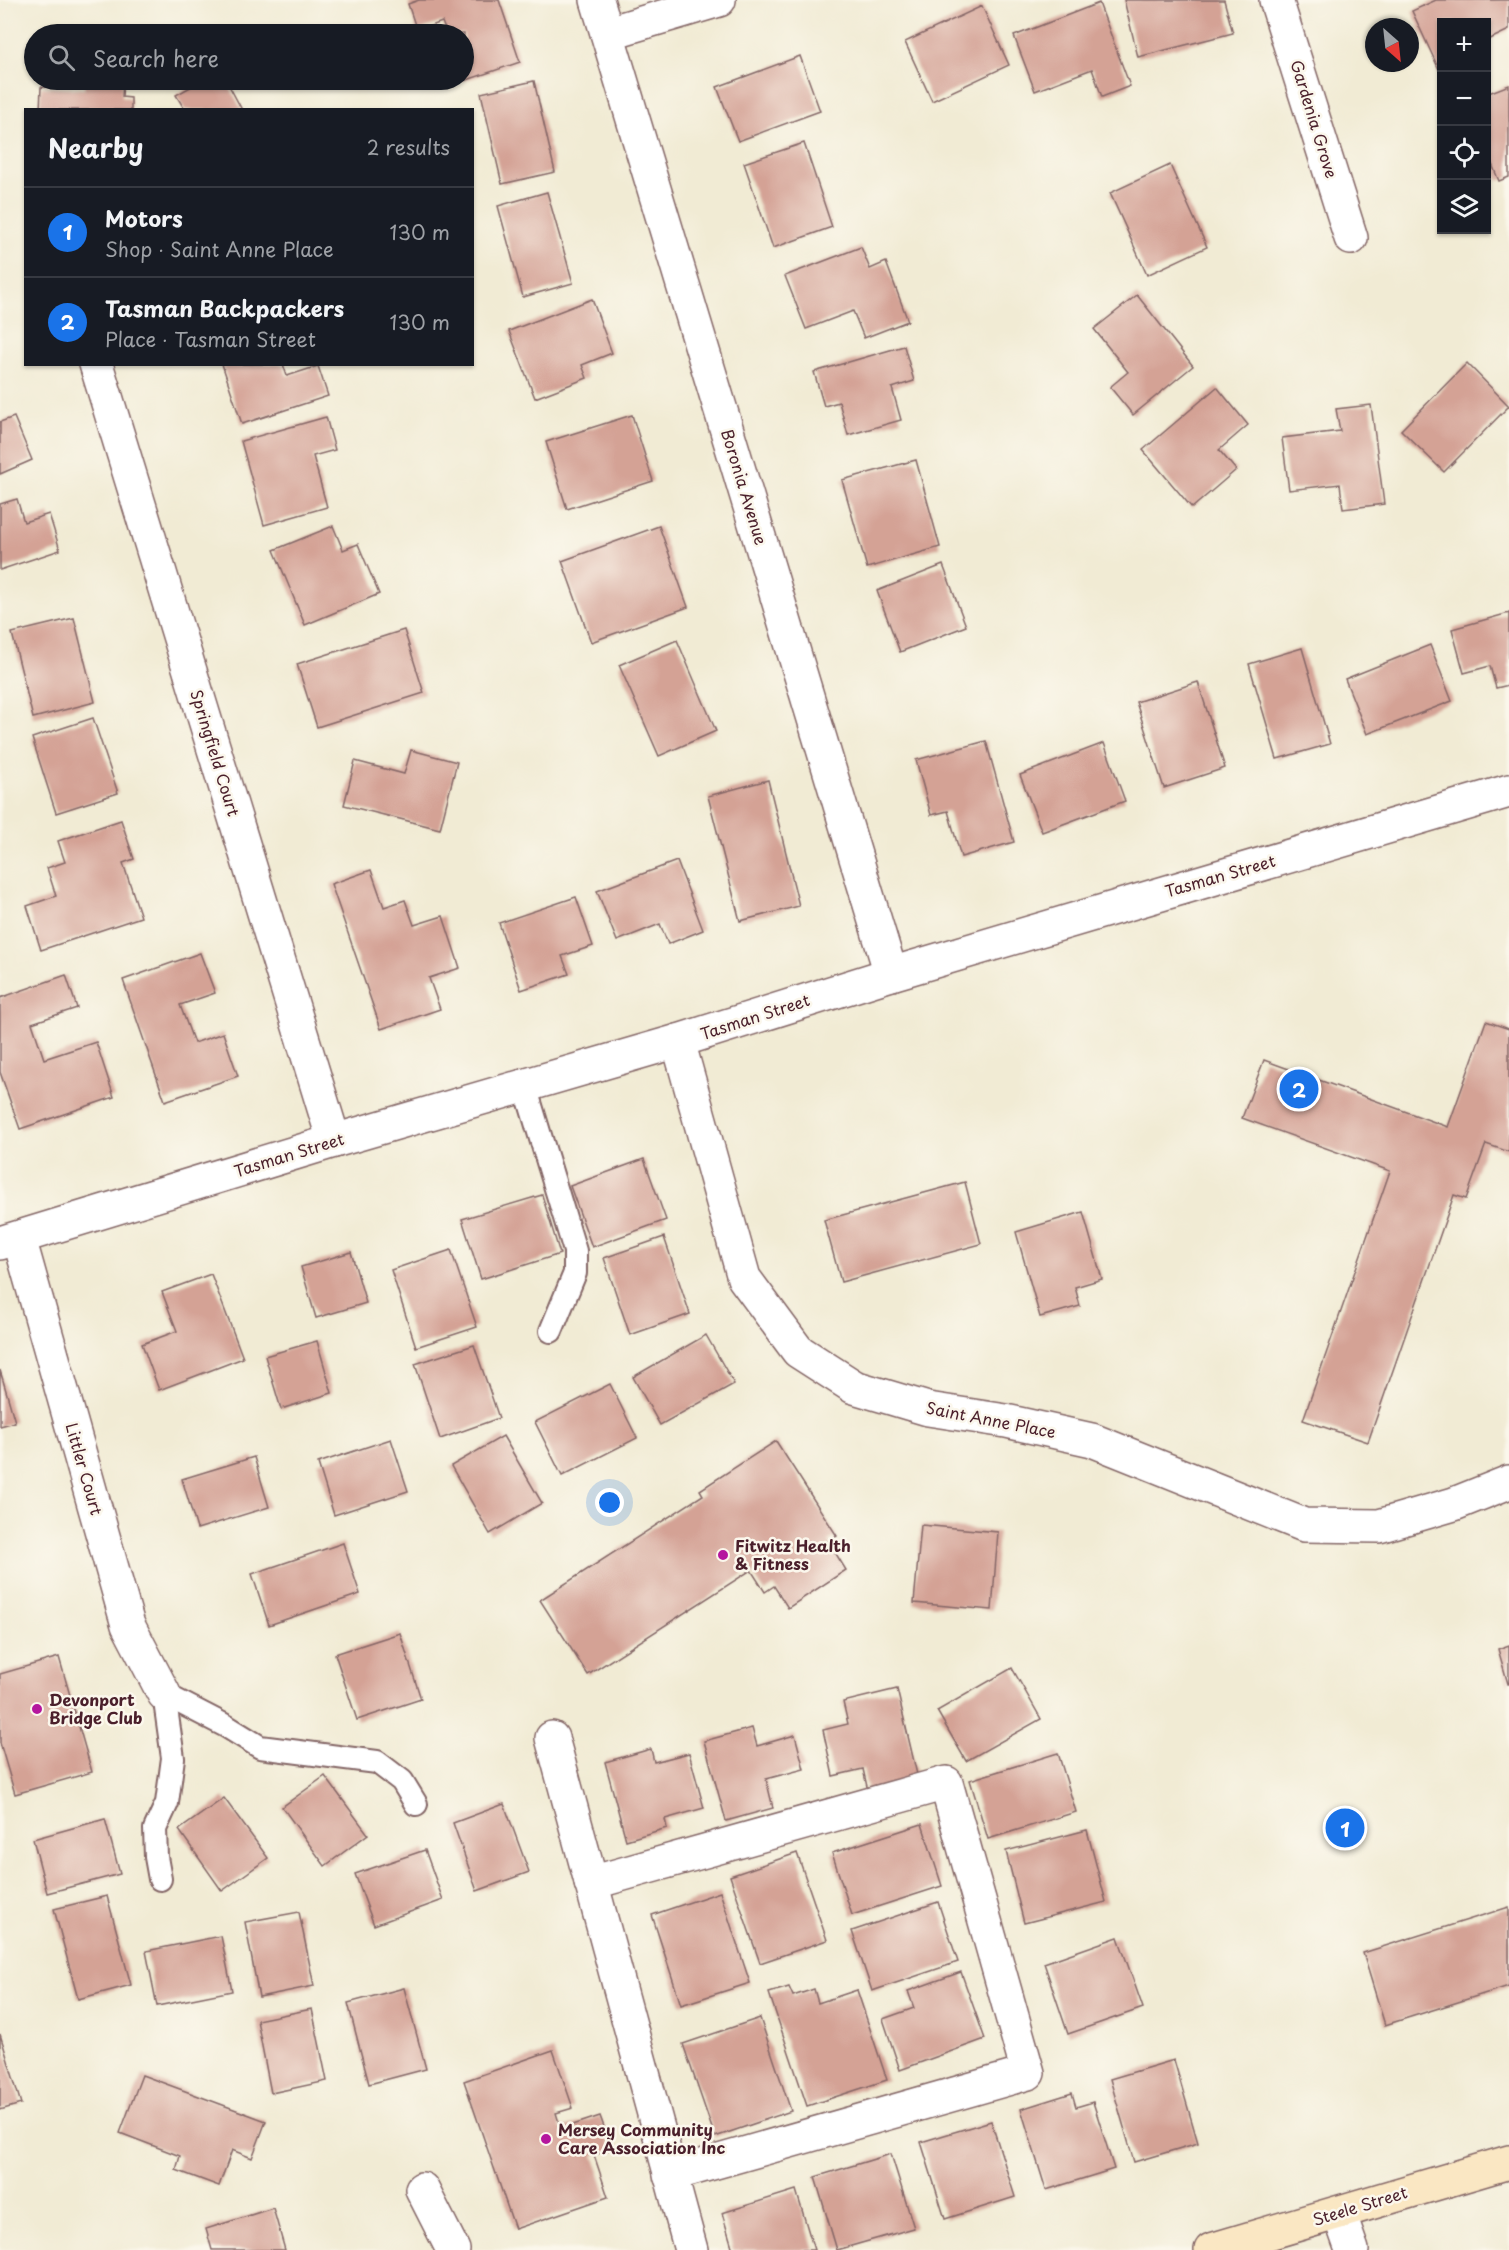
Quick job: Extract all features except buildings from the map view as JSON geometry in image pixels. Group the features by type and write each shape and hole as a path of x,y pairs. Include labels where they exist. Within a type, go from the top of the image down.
{"main road":[{"name":"Steele Street","path":"1211,2250 1509,2162"}],"street":[{"name":"Boronia Avenue","path":"597,0 891,974"},
{"path":"608,33 719,0"},
{"name":"Gardenia Grove","path":"1276,0 1351,238"},
{"name":"Springfield Court","path":"97,366 334,1141"},
{"name":"Tasman Street","path":"9,1240 334,1141 678,1041 891,974 1509,791"},
{"name":"Saint Anne Place","path":"678,1041 744,1278 798,1351 854,1387 928,1409 1006,1421 1092,1440 1304,1525 1379,1526 1454,1504 1509,1482"},
{"name":"Littler Court","path":"9,1240 128,1624 165,1694"},
{"path":"552,1738 691,2250"},
{"path":"591,1883 946,1783 1028,2073 670,2175"},
{"path":"422,2189 453,2250"},
{"path":"1339,2213 1352,2250"}],"lane":[{"path":"525,1086 575,1251 575,1273 551,1331"},
{"path":"165,1694 260,1747 377,1762 402,1781 416,1804"},
{"path":"160,1879 155,1829 167,1803 172,1758 165,1694"}],"place":[{"name":"Tasman Backpackers","path":"1299,1089"},
{"name":"Fitwitz Health & Fitness","path":"723,1555"},
{"name":"Devonport Bridge Club","path":"37,1709"},
{"name":"Motors","path":"1345,1828"},
{"name":"Mersey Community Care Association Inc","path":"546,2139"}]}
